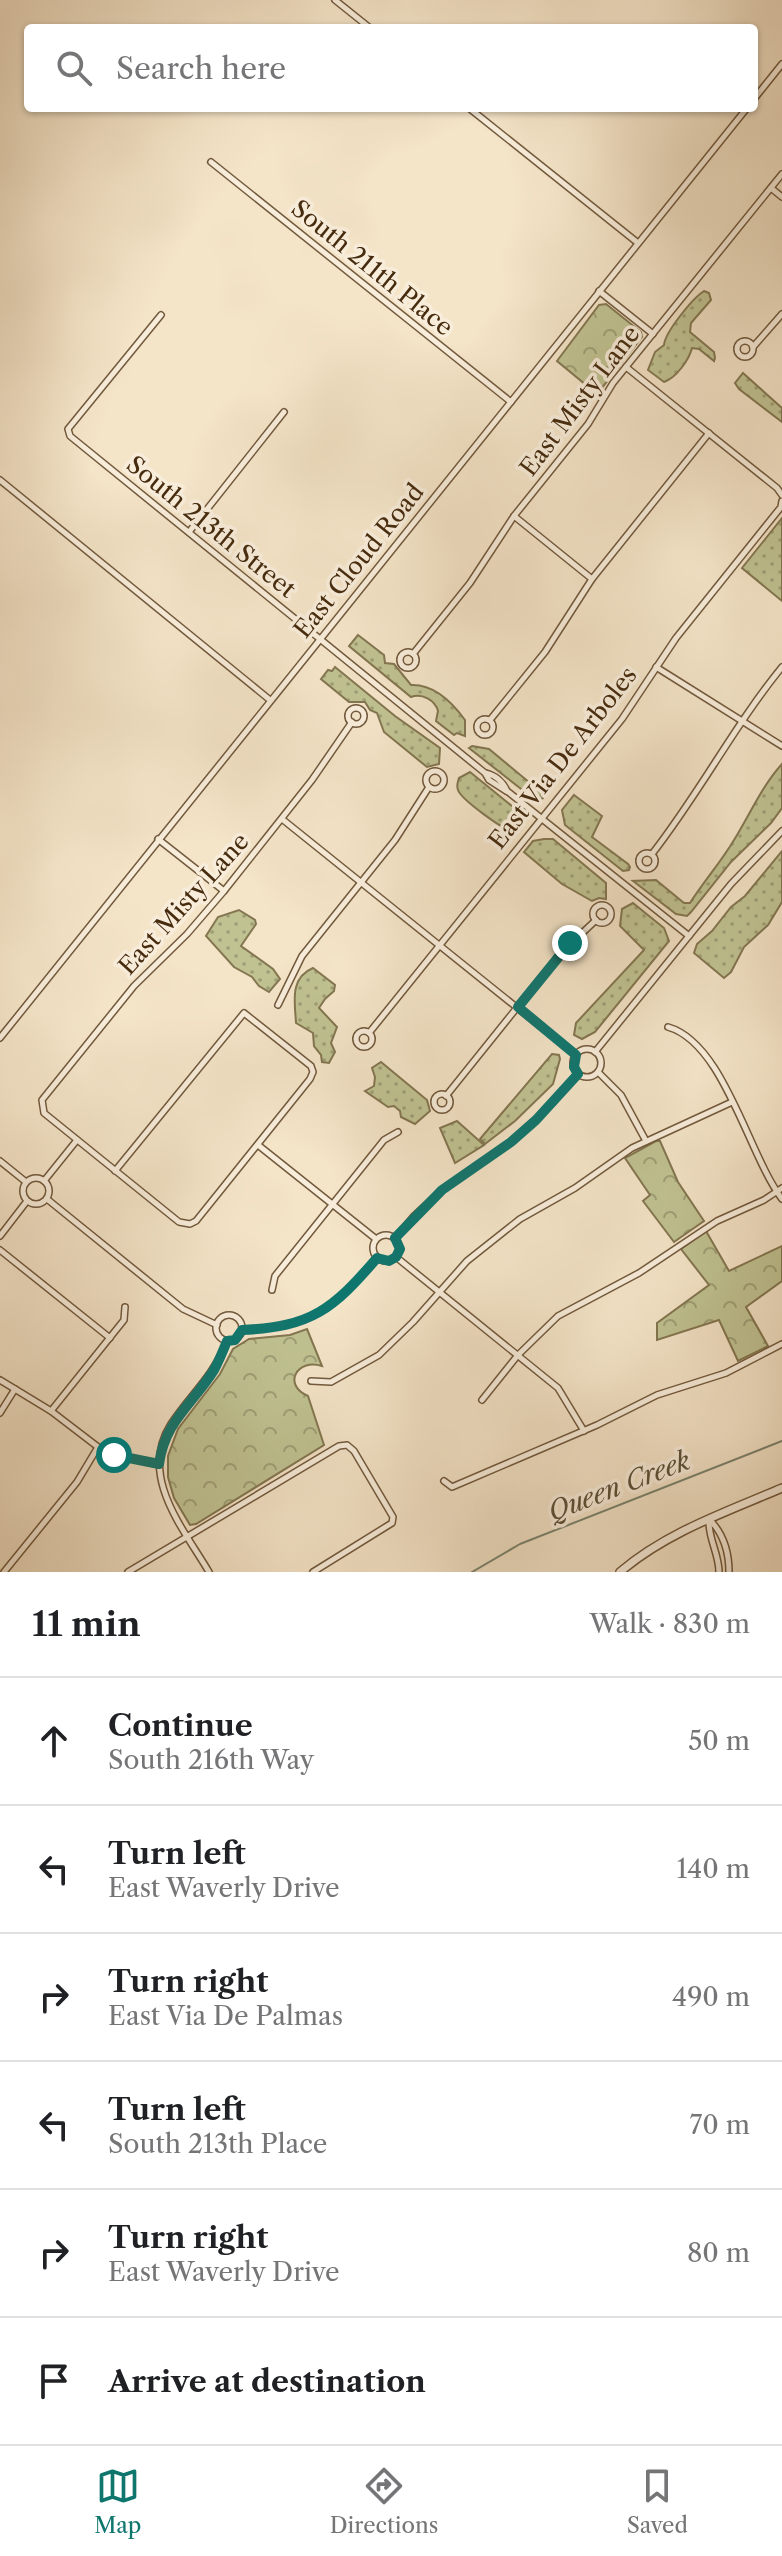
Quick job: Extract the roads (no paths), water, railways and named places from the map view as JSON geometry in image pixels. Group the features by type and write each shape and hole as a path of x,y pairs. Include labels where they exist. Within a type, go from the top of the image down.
{"street":[{"path":"335,0 365,24"},
{"path":"758,94 782,64"},
{"path":"474,112 638,243"},
{"name":"East Cloud Road","path":"0,1038 744,112"},
{"name":"South 211th Place","path":"211,162 511,402"},
{"name":"East Misty Lane","path":"413,654 470,583 514,516 588,424 606,392 782,174"},
{"path":"771,188 782,197"},
{"path":"599,291 653,334"},
{"path":"753,347 782,314"},
{"name":"South 213th Street","path":"161,315 68,429 70,436 485,773 500,789 542,818 689,936"},
{"path":"626,367 777,488 782,498"},
{"path":"189,532 284,412"},
{"path":"490,720 545,652 592,579 709,433"},
{"path":"0,480 270,700"},
{"name":"East Via De Arboles","path":"369,1033 631,707 656,667 781,507 782,498"},
{"path":"514,516 592,579"},
{"path":"656,667 782,746"},
{"path":"652,854 689,804 741,720 782,667"},
{"name":"East Misty Lane","path":"77,1140 44,1113 42,1100 112,1013 224,891 282,819 352,722"},
{"path":"278,1005 302,956 395,840 429,787"},
{"path":"282,819 576,1055"},
{"path":"595,1052 731,884 782,831"},
{"path":"158,839 224,891"},
{"path":"446,1096 560,954 596,920"},
{"path":"44,1181 77,1140 115,1171 179,1222 190,1224 196,1221 310,1079 313,1072 311,1066 244,1013 115,1171"},
{"path":"668,1027 686,1034 715,1070 754,1153 782,1199"},
{"path":"576,1055 585,1050 595,1052 600,1059 598,1072"},
{"path":"576,1055 574,1067 578,1074 586,1077 598,1072"},
{"path":"598,1072 628,1105 646,1141"},
{"path":"395,1238 442,1190 511,1142 536,1120 578,1074"},
{"path":"311,1381 331,1382 379,1355 467,1261 501,1233 646,1141 732,1102"},
{"path":"272,1290 275,1276 332,1204 384,1140 398,1132"},
{"path":"258,1145 376,1239"},
{"path":"0,1161 26,1182"},
{"path":"37,1178 44,1181 49,1191 47,1199 35,1205 27,1201 23,1190 26,1182 37,1178"},
{"path":"482,1400 542,1328 568,1309 639,1273 706,1226 779,1190"},
{"path":"47,1199 183,1309 217,1325"},
{"path":"0,1236 27,1201"},
{"path":"388,1235 395,1238 400,1249 396,1257 389,1261 377,1258 373,1251 376,1239 388,1235"},
{"path":"0,1250 110,1338"},
{"path":"396,1257 558,1388 584,1431"},
{"path":"242,1330 288,1326 316,1315 341,1298 377,1258"},
{"path":"51,1411 124,1320 125,1307"},
{"path":"232,1315 241,1323 242,1330 235,1340 227,1341 220,1337 217,1325 221,1318 232,1315"},
{"path":"209,1572 166,1499 159,1464 164,1440 172,1423 212,1373 227,1341"},
{"path":"444,1481 452,1487 584,1431 638,1403 726,1373 782,1344"},
{"path":"0,1380 51,1411 98,1447 114,1455 159,1464"},
{"path":"0,1413 15,1389"},
{"path":"128,1572 339,1446 347,1445 354,1451 393,1517 392,1523 313,1572"},
{"path":"4,1572 77,1482 98,1447"},
{"path":"620,1572 654,1546 782,1488"},
{"path":"709,1519 708,1530 718,1556 719,1572"},
{"path":"709,1519 725,1544 729,1572"}],"waterway":[{"name":"Queen Creek","path":"472,1572 520,1544 782,1441"}]}
